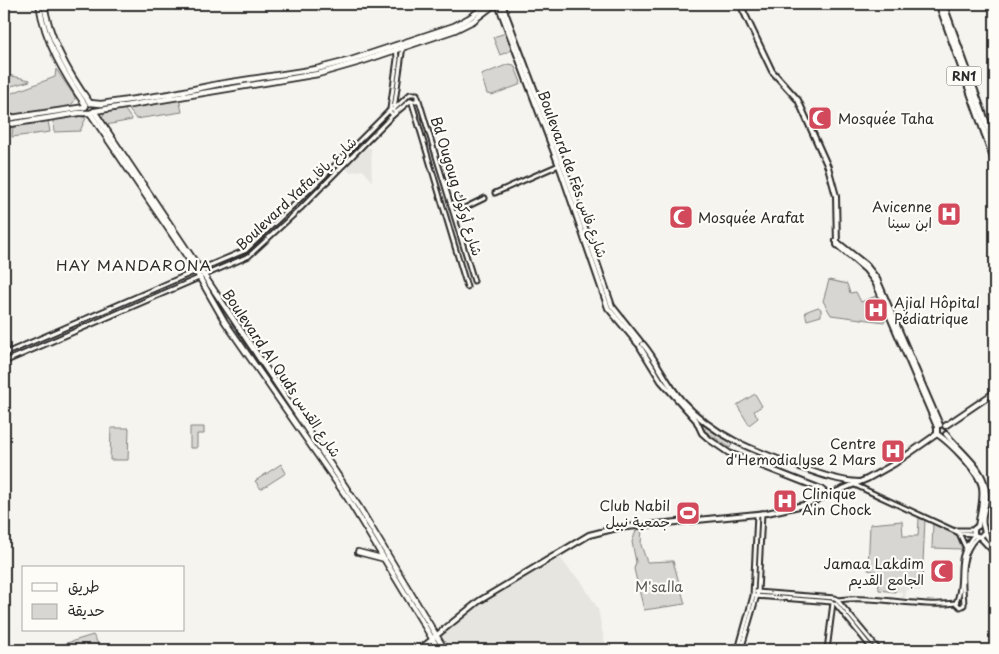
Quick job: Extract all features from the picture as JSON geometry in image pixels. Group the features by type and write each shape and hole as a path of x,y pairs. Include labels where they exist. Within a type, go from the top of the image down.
{"highway":[{"name":"RN1","path":"939,4 995,162"},
{"name":"RN1","path":"943,4 995,147"}],"main road":[{"name":"Boulevard Al Quds شارع القدس","path":"39,4 42,26 59,65 76,91 102,123 199,270"},
{"name":"Boulevard Al Quds شارع القدس","path":"44,4 47,23 63,60 90,108 359,507 434,637 439,650"},
{"path":"403,45 463,22 489,4"},
{"path":"4,125 90,108 316,69 467,25 498,4"},
{"name":"Boulevard de Fès شارع فاس","path":"498,4 559,165 608,308 640,344 661,381 696,420 702,433 710,440 729,453 818,488 829,496"},
{"name":"Boulevard de Fès شارع فاس","path":"498,4 565,170 612,306 662,375 684,402 729,439 750,449 834,478 861,482"},
{"path":"740,4 772,71 798,100 828,167 836,196 836,241 840,250 866,270 875,282 943,430 980,480 982,491 981,529 995,547"},
{"path":"4,119 70,108 108,108 318,74 396,47"},
{"path":"70,108 77,102 76,91"},
{"path":"102,123 102,114 108,108"},
{"name":"Boulevard Al Quds شارع القدس","path":"203,276 225,322 348,499 444,650"},
{"path":"434,637 469,607 486,596 570,544 595,533 617,528 759,514 795,508 815,501 855,485 894,464 995,393"},
{"path":"937,434 943,430"},
{"path":"815,501 818,488"},
{"path":"975,535 981,529"},
{"path":"975,535 981,529"},
{"path":"975,535 995,554"},
{"path":"358,552 385,559"}],"street":[{"path":"393,111 403,45"},
{"path":"393,111 396,47"},
{"path":"414,93 418,97 417,101 410,101 414,93"},
{"path":"395,95 398,101 403,102"},
{"name":"Bd Ougoug شارع أوكوك","path":"418,97 474,281"},
{"name":"Boulevard Yafa شارع يافا","path":"4,362 248,256 301,208 393,111 410,101"},
{"name":"Boulevard Yafa شارع يافا","path":"4,354 246,250 393,111 403,102 410,101"},
{"name":"Bd Ougoug شارع أوكوك","path":"410,101 467,287"},
{"path":"496,193 559,165"},
{"path":"454,213 485,198"},
{"path":"861,482 870,490"},
{"path":"855,485 870,490 959,533 975,535"},
{"path":"739,650 755,594 759,514"},
{"path":"953,529 975,535"},
{"path":"959,533 965,546"},
{"path":"956,603 962,607 960,561 965,546 975,535"},
{"path":"961,600 963,559 975,535"},
{"path":"755,594 835,601 852,599 942,605 956,603 961,600"},
{"path":"827,650 835,601"},
{"path":"835,601 873,650"},
{"path":"835,601 879,650"},
{"path":"418,650 434,637"}],"shaded area":[{"path":"365,147 371,148 372,181 363,170 350,172 345,168"},
{"path":"559,556 571,572 581,581 598,609 604,640 609,650 449,650 439,635 473,607"},
{"path":"896,583 922,584 921,591 906,590 905,598 902,598 902,592 895,592"}],"green space":[{"path":"506,33 512,50 500,55 493,37"},
{"path":"509,64 514,65 521,82 519,85 492,95 487,94 481,75"},
{"path":"56,69 75,97 69,108 4,117 4,96 55,77"},
{"path":"8,75 30,81 4,88 4,78"},
{"path":"179,98 182,112 136,119 127,107"},
{"path":"123,107 132,120 106,125 102,117 105,112"},
{"path":"79,116 86,118 80,131 54,132 53,120"},
{"path":"48,121 50,132 12,137 13,125"},
{"path":"829,280 847,284 850,293 856,292 861,302 876,296 886,319 884,322 831,315 823,301"},
{"path":"818,307 821,309 821,316 807,320 805,312"},
{"path":"755,394 762,406 754,411 758,418 749,425 737,405"},
{"path":"708,426 732,444 730,448 704,430"},
{"path":"190,427 204,427 204,434 197,434 197,448 190,448"},
{"path":"111,428 129,428 128,460 110,460"},
{"path":"281,464 286,473 261,489 255,481"},
{"path":"919,518 925,520 922,584 896,583 895,592 879,590 878,572 868,570 870,524 902,521 903,536 918,536"},
{"path":"933,522 956,533 962,549 932,548"},
{"name":"M'salla","path":"642,527 641,545 647,562 673,561 685,604 644,610 634,569 636,562 632,542 637,528"},
{"path":"93,635 102,650 59,650 57,646"}],"place":[{"name":"Mosquée Taha","path":"820,118"},
{"name":"Avicenne ابن سينا","path":"949,214"},
{"name":"Mosquée Arafat","path":"681,217"},
{"name":"Ajial Hôpital Pédiatrique","path":"876,310"},
{"name":"Centre d'Hemodialyse 2 Mars","path":"893,451"},
{"name":"Clinique Ain Chock","path":"785,501"},
{"name":"Club Nabil جمعية نبيل","path":"688,513"},
{"name":"Jamaa Lakdim الجامع القديم","path":"942,571"}],"district":[{"name":"HAY MANDARONA","path":"134,264"}]}
